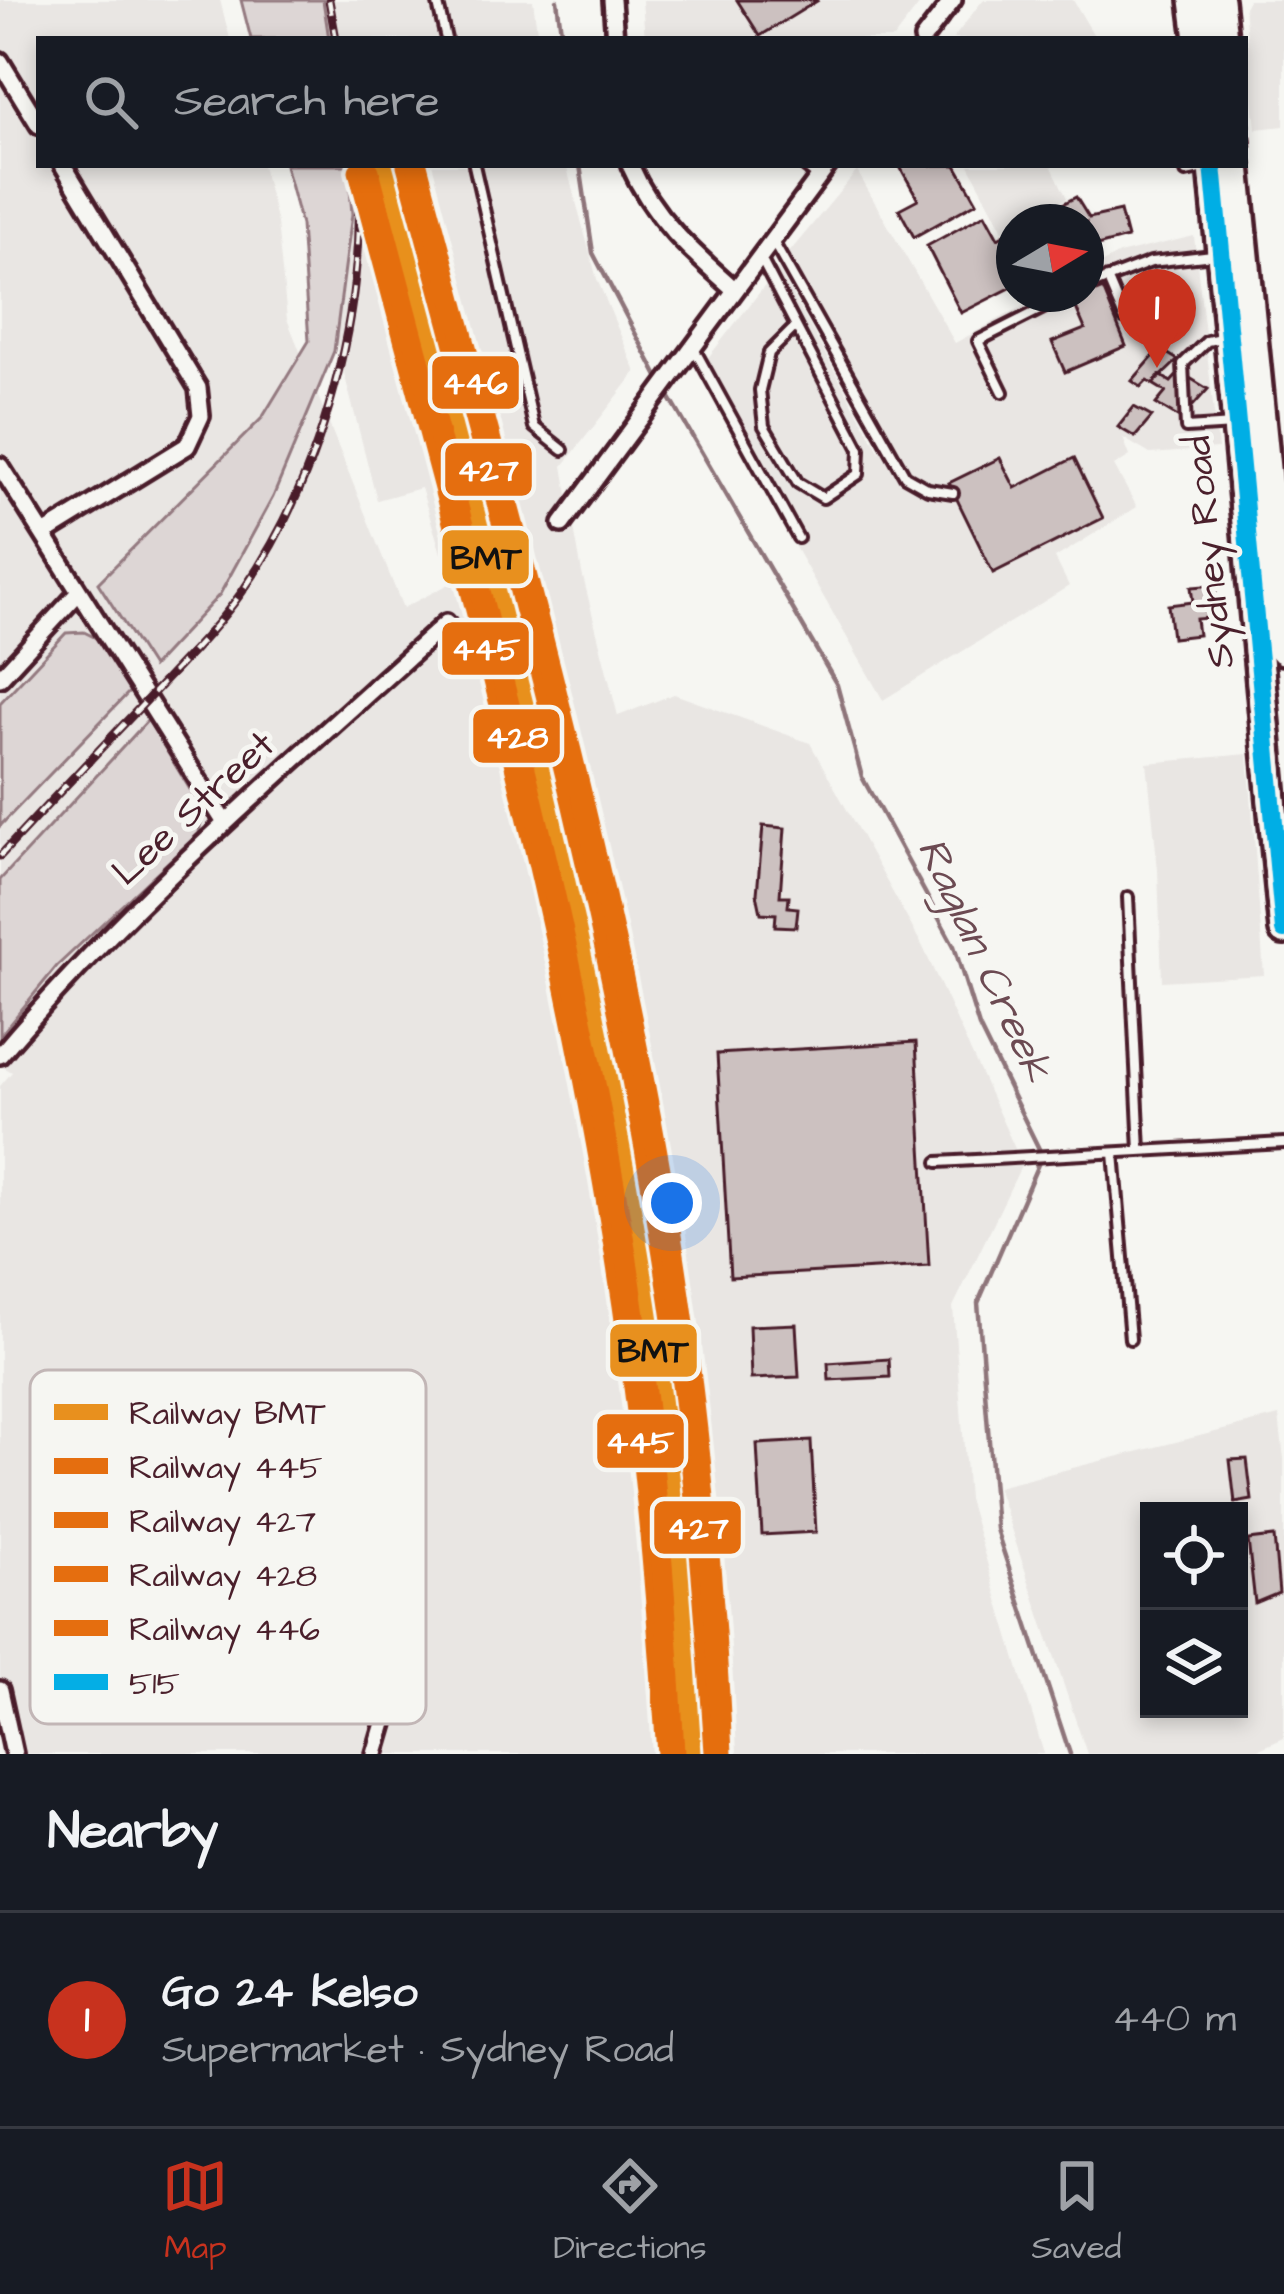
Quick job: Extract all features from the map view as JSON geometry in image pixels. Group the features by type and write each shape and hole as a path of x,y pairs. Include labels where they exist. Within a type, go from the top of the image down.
{"highway":[{"path":"1194,0 1198,36"},
{"path":"1219,0 1223,36"},
{"name":"Sydney Road","path":"1212,168 1209,222 1220,254 1284,930"},
{"name":"Sydney Road","path":"1212,168 1284,650"}],"street":[{"path":"612,0 615,36"},
{"path":"925,36 953,0"},
{"path":"0,61 36,120"},
{"path":"44,534 187,446 202,416 198,388 65,168"},
{"path":"632,168 647,200 670,230 734,289"},
{"path":"562,524 823,171"},
{"path":"0,466 225,823"},
{"path":"0,678 79,592"},
{"name":"Lee Street","path":"0,1055 68,975 225,823 446,622"},
{"path":"0,1690 14,1754"},
{"path":"375,1754 384,1724"}],"lane":[{"path":"437,0 445,36"},
{"path":"475,168 534,428 563,450"},
{"path":"772,239 905,476 928,490 953,493"},
{"path":"1104,279 1151,262 1220,254"},
{"path":"759,255 860,449 859,474 823,498 798,483 764,426 760,390 769,353 794,328"},
{"path":"1107,278 1124,318"},
{"path":"1003,392 978,341 1035,312"},
{"path":"1228,337 1207,341 1183,364 1186,428 1235,425"},
{"path":"692,346 799,538"},
{"path":"1127,897 1140,1151"},
{"path":"938,1162 1284,1143"},
{"path":"1114,1153 1130,1339"}],"shaded area":[{"path":"0,0 220,0 229,36 36,36 36,168 263,168 277,223 287,319 403,608 457,580 451,558 441,553 421,488 377,500 291,168 567,168 597,279 636,372 563,466 582,573 618,716 674,694 810,743 923,947 1022,1164 953,1307 968,1499 1044,1754 0,1754 0,1086 12,1072 0,1065"},
{"path":"241,0 323,0 329,36 250,36"},
{"path":"247,0 533,0 538,36 256,36"},
{"path":"642,0 923,0 895,36 645,36"},
{"path":"983,0 1073,0 1094,36 955,36"},
{"path":"1248,0 1284,0 1284,126 1256,129 1244,7"},
{"path":"286,168 348,168 352,214 334,351 273,497 220,594 152,667 98,583 262,418 309,341 301,225"},
{"path":"971,168 1052,168 1067,198 1055,204 996,204 996,217"},
{"path":"857,171 955,343 1012,312 1104,312 1104,262 1119,254 1194,236 1218,449 1150,454 1123,438 1130,456 1114,466 1137,507 1055,558 1069,586 883,700 792,542 804,535 707,359 778,269 880,452 893,447 787,255"},
{"path":"84,632 98,639 131,690 0,826 0,703 66,633"},
{"path":"148,720 203,811 199,833 57,966 0,1036 0,880"},
{"path":"1248,754 1264,975 1162,981 1158,870 1147,763"},
{"path":"1279,1416 1284,1459 1284,1738 1248,1754 1087,1754 997,1487"}],"building":[{"path":"737,0 816,0 817,1 760,36"},
{"path":"901,168 958,168 977,202 914,237 899,209 918,199"},
{"path":"1120,211 1127,238 1104,244 1104,215"},
{"path":"985,214 996,234 996,295 961,313 927,246"},
{"path":"1104,291 1126,346 1065,372 1052,342 1085,329 1078,312 1104,312"},
{"path":"1160,349 1178,360 1153,384 1147,381 1141,387 1132,381"},
{"path":"1180,372 1208,389 1181,419 1156,404 1166,392 1153,384 1160,375 1171,382"},
{"path":"1134,407 1152,417 1135,437 1118,427"},
{"path":"1000,458 1015,488 1074,458 1103,518 993,573 949,483"},
{"path":"1215,585 1218,617 1196,619 1198,635 1172,638 1168,605 1193,602 1191,587"},
{"path":"763,826 785,828 780,896 789,896 788,907 798,908 796,927 775,926 776,914 761,913 757,894"},
{"path":"916,1042 929,1266 730,1277 717,1054"},
{"path":"796,1324 799,1377 751,1379 749,1326"},
{"path":"889,1359 890,1377 829,1380 828,1363"},
{"path":"811,1441 816,1532 762,1535 757,1444"},
{"path":"1247,1459 1252,1500 1235,1502 1230,1460"},
{"path":"1274,1537 1279,1593 1255,1603 1248,1540"}],"waterway":[{"name":"Raglan Creek","path":"557,0 562,36"},
{"name":"Raglan Creek","path":"580,168 593,253 663,386 837,685 862,777 954,946 979,1027 1042,1155 978,1303 996,1529 1070,1754"}],"railway":[{"path":"329,0 335,36"},
{"path":"0,856 208,634 271,546 317,443 347,331 355,274 356,168"}],"rail line":[{"name":"BMT","path":"383,168 535,753 601,1049 660,1399 691,1754"},
{"name":"427","path":"408,168 560,752 626,1048 684,1398 715,1752"},
{"name":"446","path":"418,168 559,704 650,1111 698,1437 722,1753"},
{"name":"445","path":"359,171 514,760 580,1057 636,1406 667,1754"},
{"name":"428","path":"369,171 510,707 601,1112 635,1311 650,1437 674,1754"}],"transit line":[{"name":"515","path":"1213,168 1284,930"}],"place":[{"name":"Go 24 Kelso","path":"1157,368"}]}
